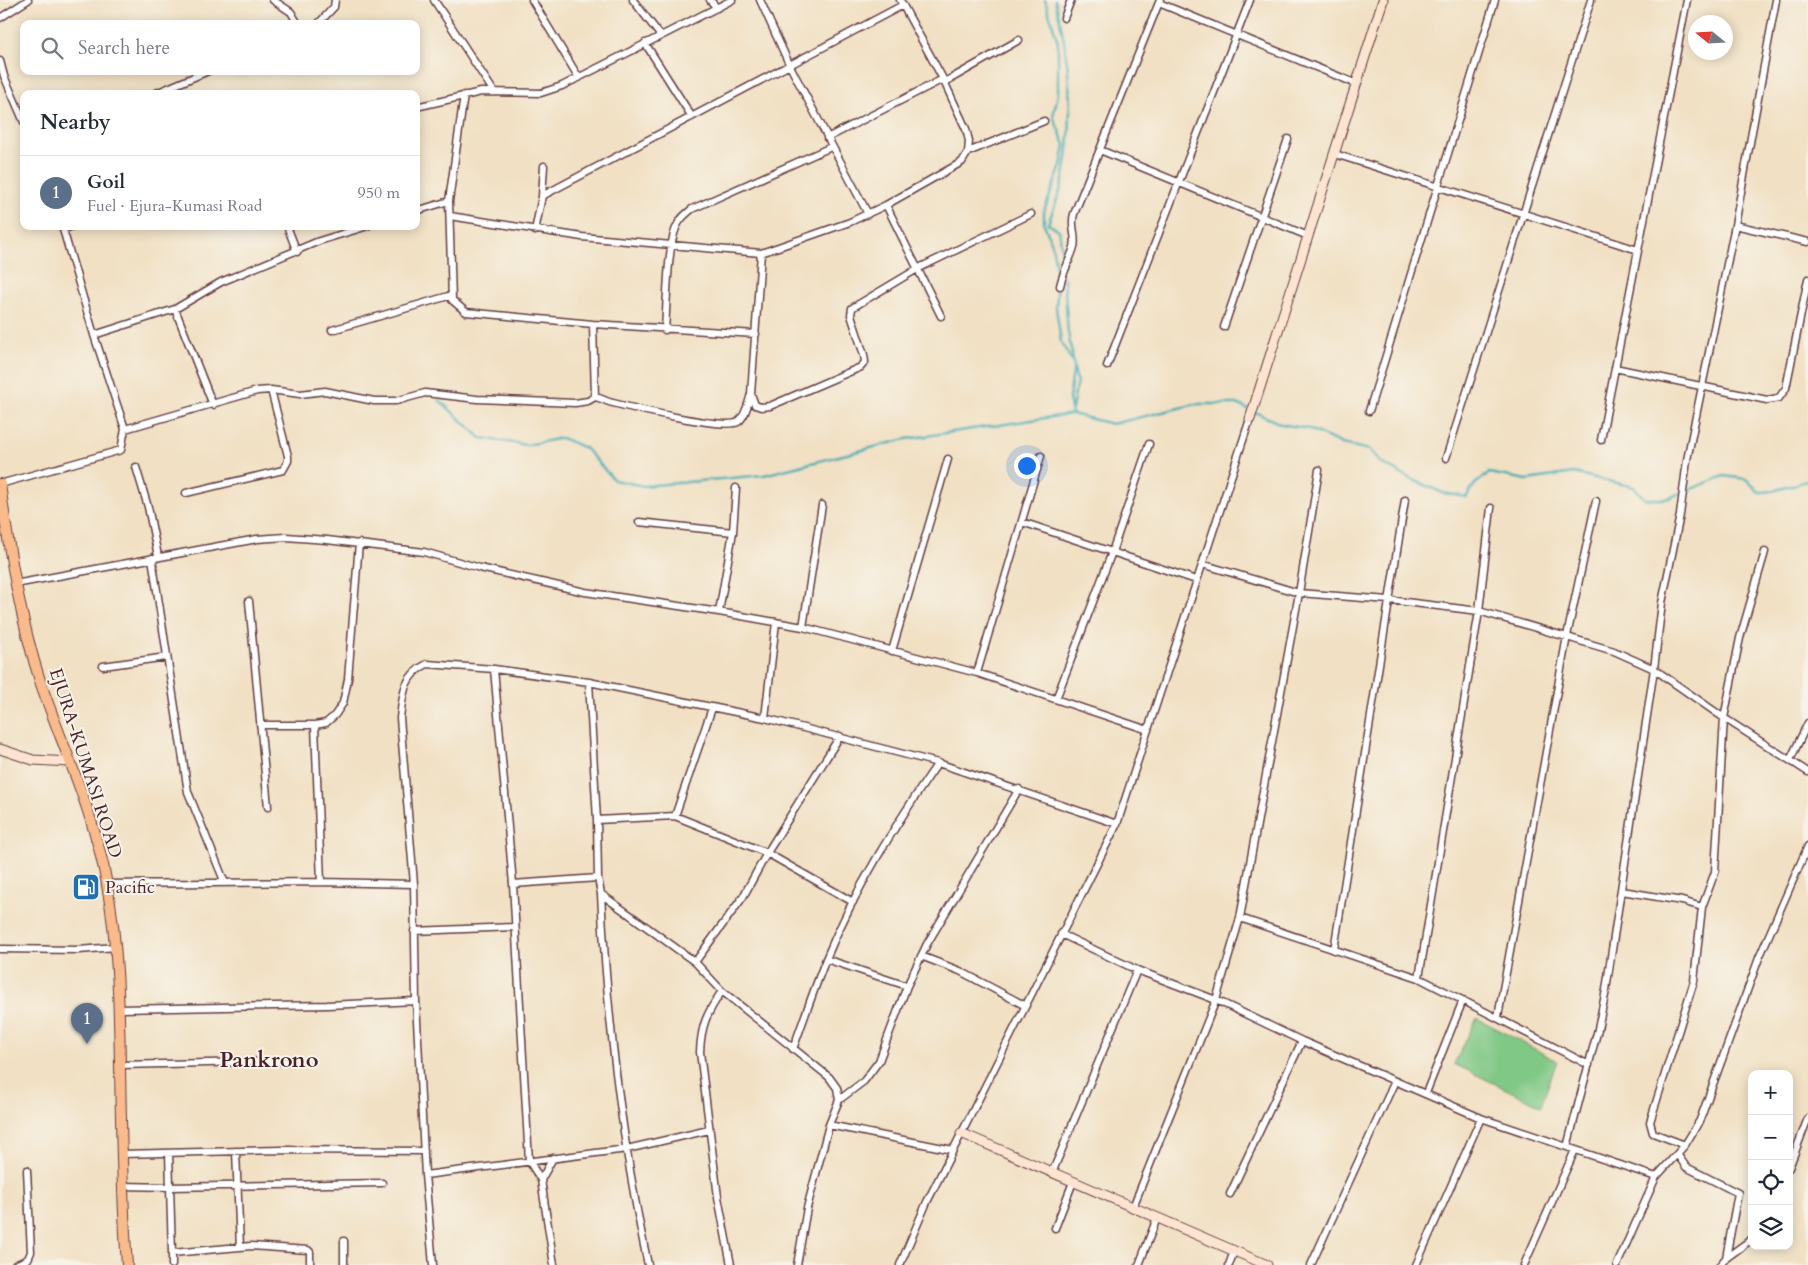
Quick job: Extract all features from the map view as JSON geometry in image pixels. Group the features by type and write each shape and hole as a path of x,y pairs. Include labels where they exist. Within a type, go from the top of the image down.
{"main road":[{"name":"EJURA-KUMASI ROAD","path":"0,484 15,584 40,681 86,803 107,884 120,1009 122,1186 127,1265"}],"street":[{"path":"0,18 28,0"},
{"path":"273,0 291,12 296,20"},
{"path":"322,20 330,12 336,0"},
{"path":"434,0 494,92"},
{"path":"532,0 579,78"},
{"path":"633,0 660,35"},
{"path":"710,0 717,8"},
{"path":"420,106 464,95 494,92 541,93 562,86 732,0"},
{"path":"760,0 790,66 868,214"},
{"path":"1064,18 1071,0"},
{"path":"1107,366 1250,0"},
{"path":"900,1265 927,1202 1024,1005 1117,824 1250,420 1383,0"},
{"path":"1369,411 1494,0"},
{"path":"1446,458 1591,0"},
{"path":"1601,440 1687,0"},
{"path":"1567,1147 1606,990 1622,891 1662,603 1680,516 1687,460 1735,225 1776,0"},
{"path":"450,216 535,231 761,253 850,222 886,205 962,162 968,152 969,141 966,129 944,80 902,2 790,66 542,196"},
{"path":"1060,286 1066,264 1074,247 1072,220 1159,2 1357,84"},
{"path":"827,138 944,80 1019,40"},
{"path":"645,43 692,117"},
{"path":"0,61 2,76 20,114"},
{"path":"164,90 199,75"},
{"path":"173,86 174,90"},
{"path":"464,95 448,201 452,300 458,307 466,312 593,324 665,330 756,334"},
{"path":"968,152 1044,121"},
{"path":"1224,327 1260,216 1288,138"},
{"path":"665,330 672,245 676,227 682,217 692,209 831,147"},
{"path":"1100,150 1308,236"},
{"path":"1335,154 1638,250"},
{"path":"535,231 542,196 544,166"},
{"path":"420,210 448,201"},
{"path":"886,205 919,268 941,316"},
{"path":"751,394 756,405 761,407 770,406 861,367 865,362 864,355 852,315 852,308 919,268 1031,214"},
{"path":"1735,225 1808,242"},
{"path":"0,484 120,450 125,429 94,335 64,230"},
{"path":"289,230 297,252"},
{"path":"94,335 175,309 221,282 320,241 355,230"},
{"path":"125,429 258,391 271,390 300,394 325,391 374,401 396,401 425,393 477,399 575,403 588,401 595,397 624,406 726,425 737,422 742,418 751,394 761,253"},
{"path":"1615,368 1767,400 1779,398 1786,388 1808,279"},
{"path":"332,330 452,295"},
{"path":"175,309 213,405"},
{"path":"593,324 595,397"},
{"path":"186,493 283,470 288,456 271,390"},
{"path":"1056,699 1112,552 1150,444"},
{"path":"977,673 1041,456"},
{"path":"892,651 948,458"},
{"path":"136,467 148,507 167,657 188,792 225,884"},
{"path":"1133,1207 1216,1000 1240,918 1300,593 1319,470"},
{"path":"719,612 732,532 736,488"},
{"path":"1334,950 1404,500"},
{"path":"1498,1017 1567,636 1596,501"},
{"path":"803,627 822,505"},
{"path":"1419,978 1479,611 1491,508"},
{"path":"639,522 732,532"},
{"path":"1022,522 1196,580"},
{"path":"15,584 257,539 286,537 424,552 480,568 585,592 803,627 977,673 1148,730"},
{"path":"260,725 315,725 326,722 335,715 343,703 348,679 359,544"},
{"path":"1685,1145 1653,1133 1650,1122 1694,981 1702,907 1716,872 1724,718 1740,638 1765,552"},
{"path":"1202,564 1300,593 1389,600 1479,611 1614,651 1654,669 1724,718 1808,772"},
{"path":"249,601 268,807"},
{"path":"765,718 776,622"},
{"path":"103,666 167,657"},
{"path":"433,1265 425,1175 416,1001 414,884 400,718 403,693 416,670 427,664 494,669 589,682 765,718 938,763 1019,789 1117,824"},
{"path":"494,669 513,884 529,1161 540,1180 554,1265"},
{"path":"589,682 598,820 598,878 609,992 627,1149 648,1265"},
{"path":"675,816 712,708"},
{"path":"1790,760 1808,723"},
{"path":"315,725 321,882"},
{"path":"695,962 743,897 767,853 840,736"},
{"path":"0,749 33,760 70,762"},
{"path":"793,1049 826,959 853,902 906,809 938,763"},
{"path":"839,1100 864,1081 879,1061 907,986 921,956 942,916 1019,789"},
{"path":"598,820 675,816 767,853 853,902"},
{"path":"1617,1265 1656,1177 1685,1145 1700,1120 1759,958 1808,846"},
{"path":"513,884 598,878"},
{"path":"107,884 321,882 414,884"},
{"path":"1622,891 1682,901 1702,907"},
{"path":"601,894 695,962 722,991 829,1076 838,1088 839,1100 829,1125 807,1208 797,1265"},
{"path":"1240,918 1419,978 1588,1065"},
{"path":"414,931 514,927"},
{"path":"1061,934 1137,970 1216,1000 1302,1041 1481,1118 1656,1177"},
{"path":"0,949 79,950 115,947"},
{"path":"921,956 960,971 1024,1005"},
{"path":"826,959 907,986"},
{"path":"1052,1173 1137,970"},
{"path":"722,991 708,1012 701,1031 700,1052 718,1197 731,1265"},
{"path":"1426,1094 1463,1000"},
{"path":"120,1009 327,1005 416,1001"},
{"path":"1230,1194 1302,1041"},
{"path":"120,1065 290,1061"},
{"path":"1311,1265 1395,1081"},
{"path":"1416,1265 1481,1118"},
{"path":"1792,1160 1808,1118"},
{"path":"829,1125 953,1150"},
{"path":"425,1175 627,1149 709,1130"},
{"path":"961,1133 1267,1265"},
{"path":"1524,1265 1575,1150"},
{"path":"122,1154 236,1151 424,1151"},
{"path":"236,1151 239,1186 240,1247"},
{"path":"169,1153 172,1265"},
{"path":"1677,1154 1686,1168 1738,1193 1738,1202 1726,1258"},
{"path":"540,1180 553,1158"},
{"path":"14,1265 28,1259 31,1252 27,1170"},
{"path":"1055,1228 1073,1182"},
{"path":"122,1186 170,1187 382,1183"},
{"path":"1139,1265 1157,1218"},
{"path":"344,1240 344,1265"},
{"path":"1720,1265 1726,1258 1748,1242"},
{"path":"172,1253 240,1247 308,1250 310,1252 310,1265"},
{"path":"1229,1265 1234,1251"}],"green space":[{"path":"1477,1018 1557,1061 1541,1106 1454,1064"}],"waterway":[{"path":"1045,0 1058,42 1058,94 1053,116 1065,145 1061,166 1044,211 1044,224 1052,244 1058,280 1056,308 1061,342 1074,365 1069,398 1072,414"},
{"path":"1055,0 1064,43 1070,110 1063,182 1048,224 1059,230 1064,266"},
{"path":"1064,279 1068,332 1073,360"},
{"path":"1072,410 1077,381 1074,368"},
{"path":"439,400 481,438 527,445 562,438 585,448 614,480 644,486 764,475 906,439 1072,414 1112,424 1196,404 1237,404 1250,410"},
{"path":"1255,412 1281,424 1309,429 1342,444 1370,450 1381,463 1411,479 1443,493 1466,497 1475,484 1489,473 1527,480 1574,473 1634,487 1645,499 1666,499 1724,476 1746,479 1759,492 1771,491 1808,481"}],"place":[{"name":"Pacific","path":"86,887"},
{"name":"Goil","path":"87,1044"}],"district":[{"name":"Pankrono","path":"269,1059"}]}
